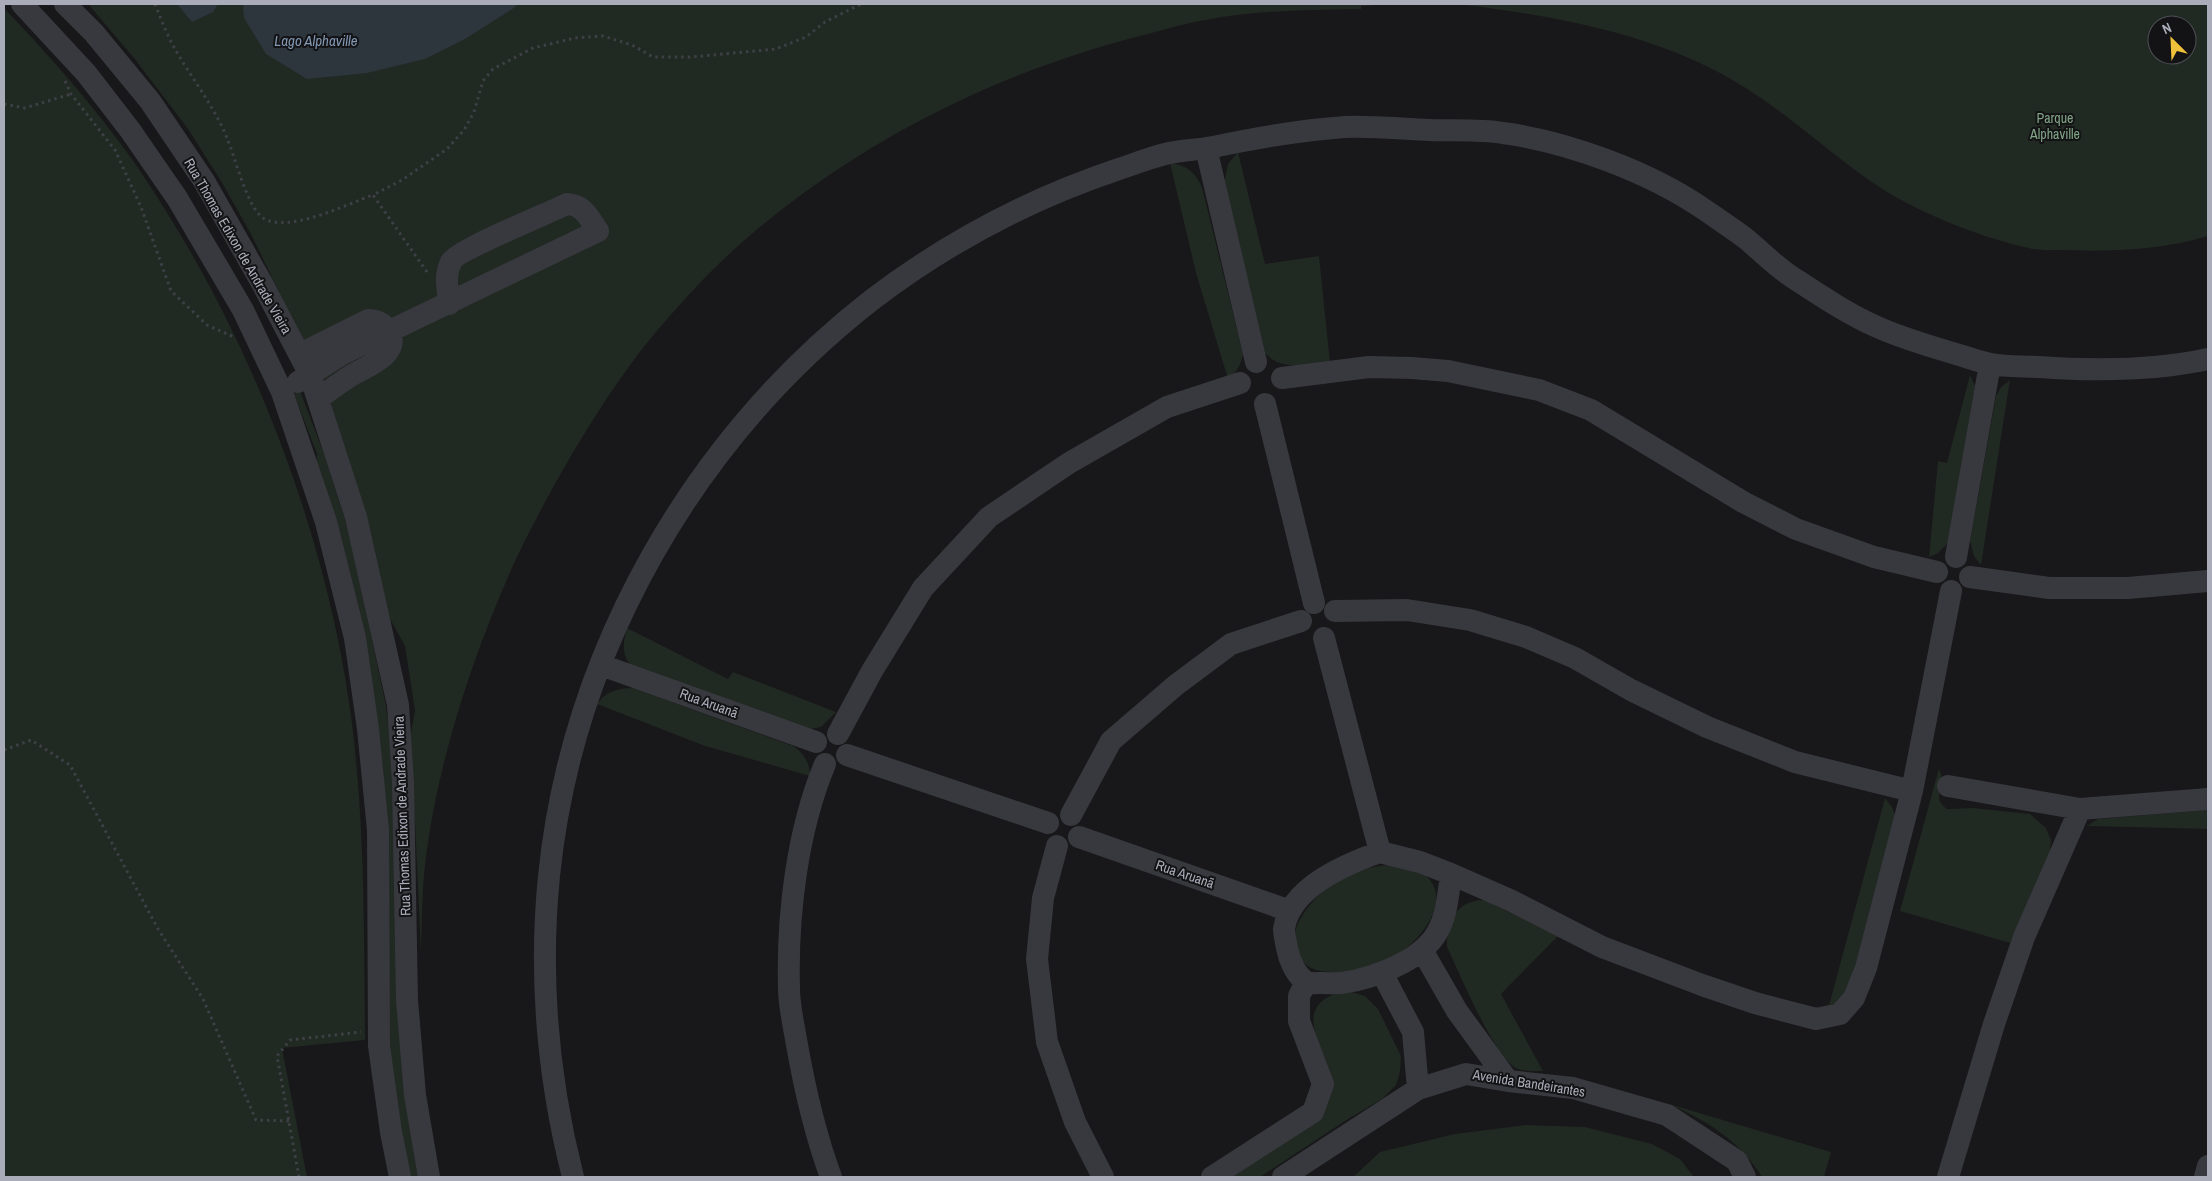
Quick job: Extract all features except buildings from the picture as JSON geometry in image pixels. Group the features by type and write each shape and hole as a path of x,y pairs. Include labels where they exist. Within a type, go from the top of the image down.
{"street":[{"name":"Rua Thomas Edixon de Andrade Vieira","path":"22,4 86,73 130,130 176,198 243,310 282,392 326,522 356,638 378,830 379,1046 391,1132 400,1177"},
{"name":"Rua Thomas Edixon de Andrade Vieira","path":"65,4 94,34 156,109 204,181 310,375 356,517 398,705 403,783 407,1000 415,1095 429,1177"},
{"path":"573,1177 551,1064 546,1010 546,917 549,873 555,829 574,742 624,605 652,553 704,474 737,432 787,375 835,329 907,273 1005,214 1078,182 1166,153 1206,148 1249,138 1348,127 1501,132 1580,150 1642,174 1698,205 1745,239 1787,274 1872,325 1929,346 1990,364 2080,370 2178,366 2208,359"},
{"path":"1206,148 1256,362"},
{"path":"282,392 344,353 449,304 598,231 582,208 576,204 567,204 513,230 452,260 448,270 449,304"},
{"path":"513,230 528,264"},
{"path":"300,354 368,320 377,320 389,331 391,341 387,354 378,362 354,374 318,399"},
{"path":"1256,362 1273,365 1282,378 1283,384 1280,394 1265,404 1257,404 1248,400 1241,391 1240,383 1244,370 1256,362"},
{"path":"1956,558 1990,364"},
{"path":"1282,378 1369,367 1412,368 1448,371 1539,390 1591,410 1743,502 1796,529 1874,558 1937,572"},
{"path":"838,734 872,670 923,588 989,517 1069,463 1166,407 1240,383"},
{"path":"1071,815 1111,741 1176,685 1231,644 1308,612 1326,604 1335,611 1338,619 1336,628 1324,638 1316,638 1308,635 1303,628 1308,612 1265,404"},
{"path":"1956,558 1968,564 1970,577 1964,588 1950,591 1940,584 1937,572 1943,560 1956,558"},
{"path":"1970,577 2050,588 2128,588 2208,581"},
{"path":"1451,874 1446,908 1435,936 1422,950 1382,973 1360,980 1337,984 1306,982 1288,957 1284,930 1290,911 1309,888 1334,872 1380,852 1420,862 1451,874 1510,900 1602,947 1711,988 1755,1003 1816,1019 1840,1014 1854,998 1866,968 1912,791 1950,591"},
{"path":"1335,611 1407,610 1470,620 1526,637 1576,658 1631,690 1707,727 1795,762 1912,791"},
{"path":"1324,638 1380,852"},
{"name":"Rua Aruanã","path":"601,664 816,742"},
{"path":"825,734 838,734 847,743 847,755 838,764 825,764 816,755 816,742 825,734"},
{"path":"847,755 1048,823"},
{"path":"825,764 817,784 798,863 792,906 789,990 802,1073 816,1134 831,1177"},
{"path":"1948,786 2080,809 2208,799"},
{"path":"1948,1177 1994,1024 2021,946 2080,809"},
{"path":"1058,814 1071,815 1080,824 1079,837 1069,846 1057,846 1047,835 1048,823 1058,814"},
{"name":"Rua Aruanã","path":"1079,837 1290,911"},
{"path":"1057,846 1043,898 1036,960 1047,1042 1075,1122 1103,1177"},
{"path":"1422,950 1457,1011 1508,1081"},
{"path":"1382,973 1413,1032 1418,1089"},
{"path":"1212,1177 1313,1112 1323,1084 1299,1021 1299,996 1306,982"},
{"name":"Avenida Bandeirantes","path":"1284,1177 1418,1089 1466,1074 1573,1088 1667,1115 1737,1161 1745,1177"},
{"path":"2205,1177 2208,1166"}],"path":[{"path":"155,4 175,49 228,138 252,203 263,218 280,223 301,221 373,195 402,180 446,149 464,130 474,112 483,81 494,69 533,48 575,38 603,36 632,45 652,56 692,58 776,49 806,37 825,22 861,4"},
{"path":"64,79 71,94 115,150 141,207 171,291 207,325 238,339"},
{"path":"4,104 24,108 71,94"},
{"path":"373,195 427,273"},
{"path":"4,750 32,740 70,765 158,929 203,999 256,1120 289,1122"},
{"path":"299,1177 277,1056 290,1040 364,1032"}],"green space":[{"path":"88,4 1390,4 1361,6 1361,9 1264,12 1199,21 1094,49 1041,67 990,87 940,110 891,137 798,197 754,232 713,269 651,338 607,398 570,457 548,497 526,538 501,594 461,701 441,775 425,862 421,953 415,821 409,743 415,711 405,646 389,617 291,317 252,236 221,181 188,129 134,58"},
{"name":"Parque Alphaville","path":"1451,4 2208,4 2208,236 2191,241 2154,247 2097,251 2037,250 1993,239 1935,217 1899,199 1865,177 1754,93 1709,67 1683,55 1628,36 1572,22 1475,6"},
{"path":"4,8 71,81 117,139 166,211 201,271 233,333 263,398 289,465 330,603 344,672 358,777 363,890 365,1040 282,1048 307,1177 4,1177"},
{"path":"1238,152 1265,264 1319,256 1330,362 1287,365 1279,363 1265,353 1224,183 1228,164"},
{"path":"1170,163 1191,171 1203,191 1243,354 1238,368 1228,379 1196,273"},
{"path":"1970,375 1975,386 1948,543 1937,554 1929,557 1938,461 1947,463"},
{"path":"2010,380 1981,565 1974,556 1970,541 1996,396 2001,387"},
{"path":"300,391 323,451 350,535 386,706 394,774 421,1177 409,1177 389,1057 386,891 316,471 317,454 294,394"},
{"path":"627,628 728,679 733,672 836,712 821,727 810,729 632,667 626,658 624,648"},
{"path":"633,688 793,746 806,759 810,776 705,746 597,704 604,696 613,691"},
{"path":"1939,768 1944,784 1939,797 1943,806 1947,809 1973,808 2030,814 2046,828 2051,840 2050,850 2010,943 1900,911"},
{"path":"1885,798 1892,807 1896,818 1848,995 1828,1009"},
{"path":"2208,810 2208,829 2087,826 2098,819"},
{"path":"1388,865 1411,869 1427,877 1435,888 1436,901 1432,916 1423,930 1411,944 1389,960 1365,968 1329,972 1316,970 1305,964 1300,958 1295,935 1299,921 1309,906 1321,893 1338,880 1366,869"},
{"path":"1481,900 1487,901 1558,936 1501,994 1543,1071 1519,1069 1507,1060 1487,1031 1447,947 1450,927 1457,911 1464,905"},
{"path":"1340,992 1352,992 1365,996 1378,1009 1401,1056 1400,1072 1396,1085 1382,1099 1260,1177 1228,1177 1332,1079 1318,1042 1313,1018 1316,1008 1325,999"},
{"path":"1669,1104 1831,1152 1824,1177 1762,1177 1743,1153 1722,1133"},
{"path":"1526,1125 1585,1127 1652,1144 1680,1159 1694,1177 1353,1177 1380,1152 1455,1134"}],"water":[{"path":"177,4 218,4 213,12 192,22"},
{"name":"Lago Alphaville","path":"243,4 517,4 514,8 465,39 425,59 367,73 307,79 266,54 244,18"}]}
